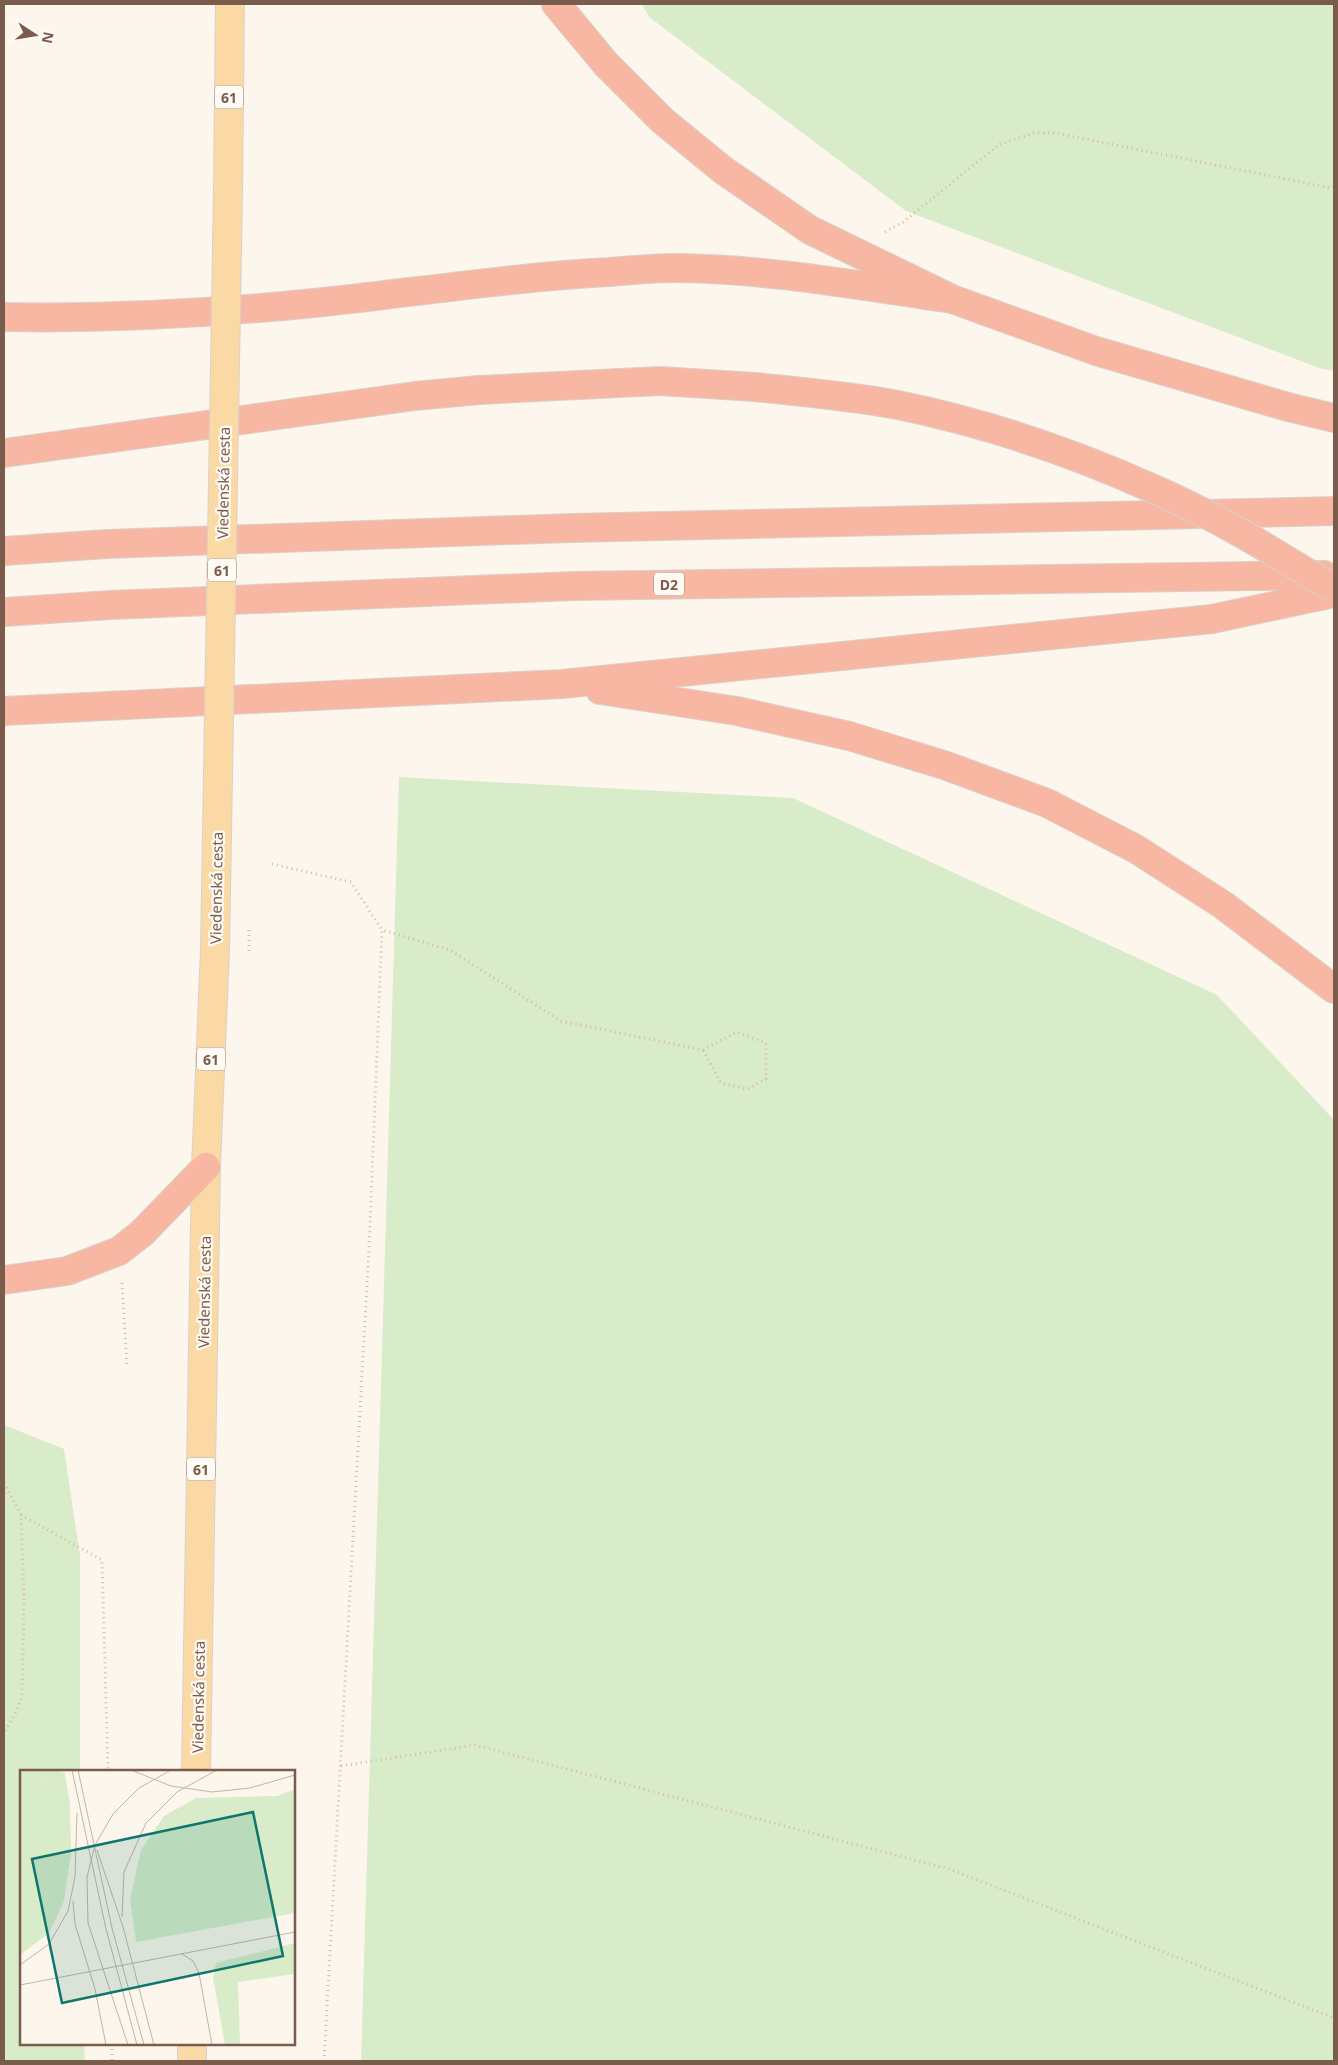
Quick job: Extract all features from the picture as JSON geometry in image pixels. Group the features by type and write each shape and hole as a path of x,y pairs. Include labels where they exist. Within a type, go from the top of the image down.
{"highway":[{"path":"556,4 606,64 663,121 723,170 810,230 952,299 1096,350 1288,407 1334,418"},
{"path":"4,317 62,318 207,311 323,302 580,273 676,268 774,273 952,299"},
{"path":"4,453 405,398 479,390 660,381 755,387 849,396 900,406 981,426 1076,457 1157,490 1257,541 1334,590"},
{"path":"4,551 108,544 571,528 1334,511"},
{"name":"D2","path":"4,612 121,605 573,586 1334,575"},
{"path":"4,711 562,684 1212,619 1334,594"},
{"path":"562,684 737,711 849,736 944,765 1047,803 1136,850 1223,904 1334,989"},
{"path":"4,1280 66,1271 119,1251 142,1233 206,1167"}],"main road":[{"name":"Viedenská cesta","path":"196,1770 206,1167 215,950 230,4"},
{"path":"192,2045 192,2061"}],"path":[{"path":"883,234 903,222 1000,144 1034,133 1055,133 1333,188"},
{"path":"272,864 351,882 382,930 369,1249 324,2061"},
{"path":"382,930 450,950 560,1021 703,1050 737,1032 766,1043 766,1079 748,1089 721,1083 703,1050"},
{"path":"119,1251 127,1365"},
{"path":"4,1483 21,1515 24,1600 22,1697 14,1716 4,1732"},
{"path":"21,1515 102,1560 108,1770"},
{"path":"341,1766 475,1745 949,1869 1334,2018"},
{"path":"112,2045 112,2061"}],"green space":[{"path":"642,4 1334,4 1334,371 1322,369 906,211 649,17"},
{"path":"399,777 793,798 1217,995 1334,1120 1334,2061 361,2061"},
{"path":"4,1425 64,1449 80,1556 80,1770 20,1770 20,2045 84,2045 85,2061 4,2061"}]}
